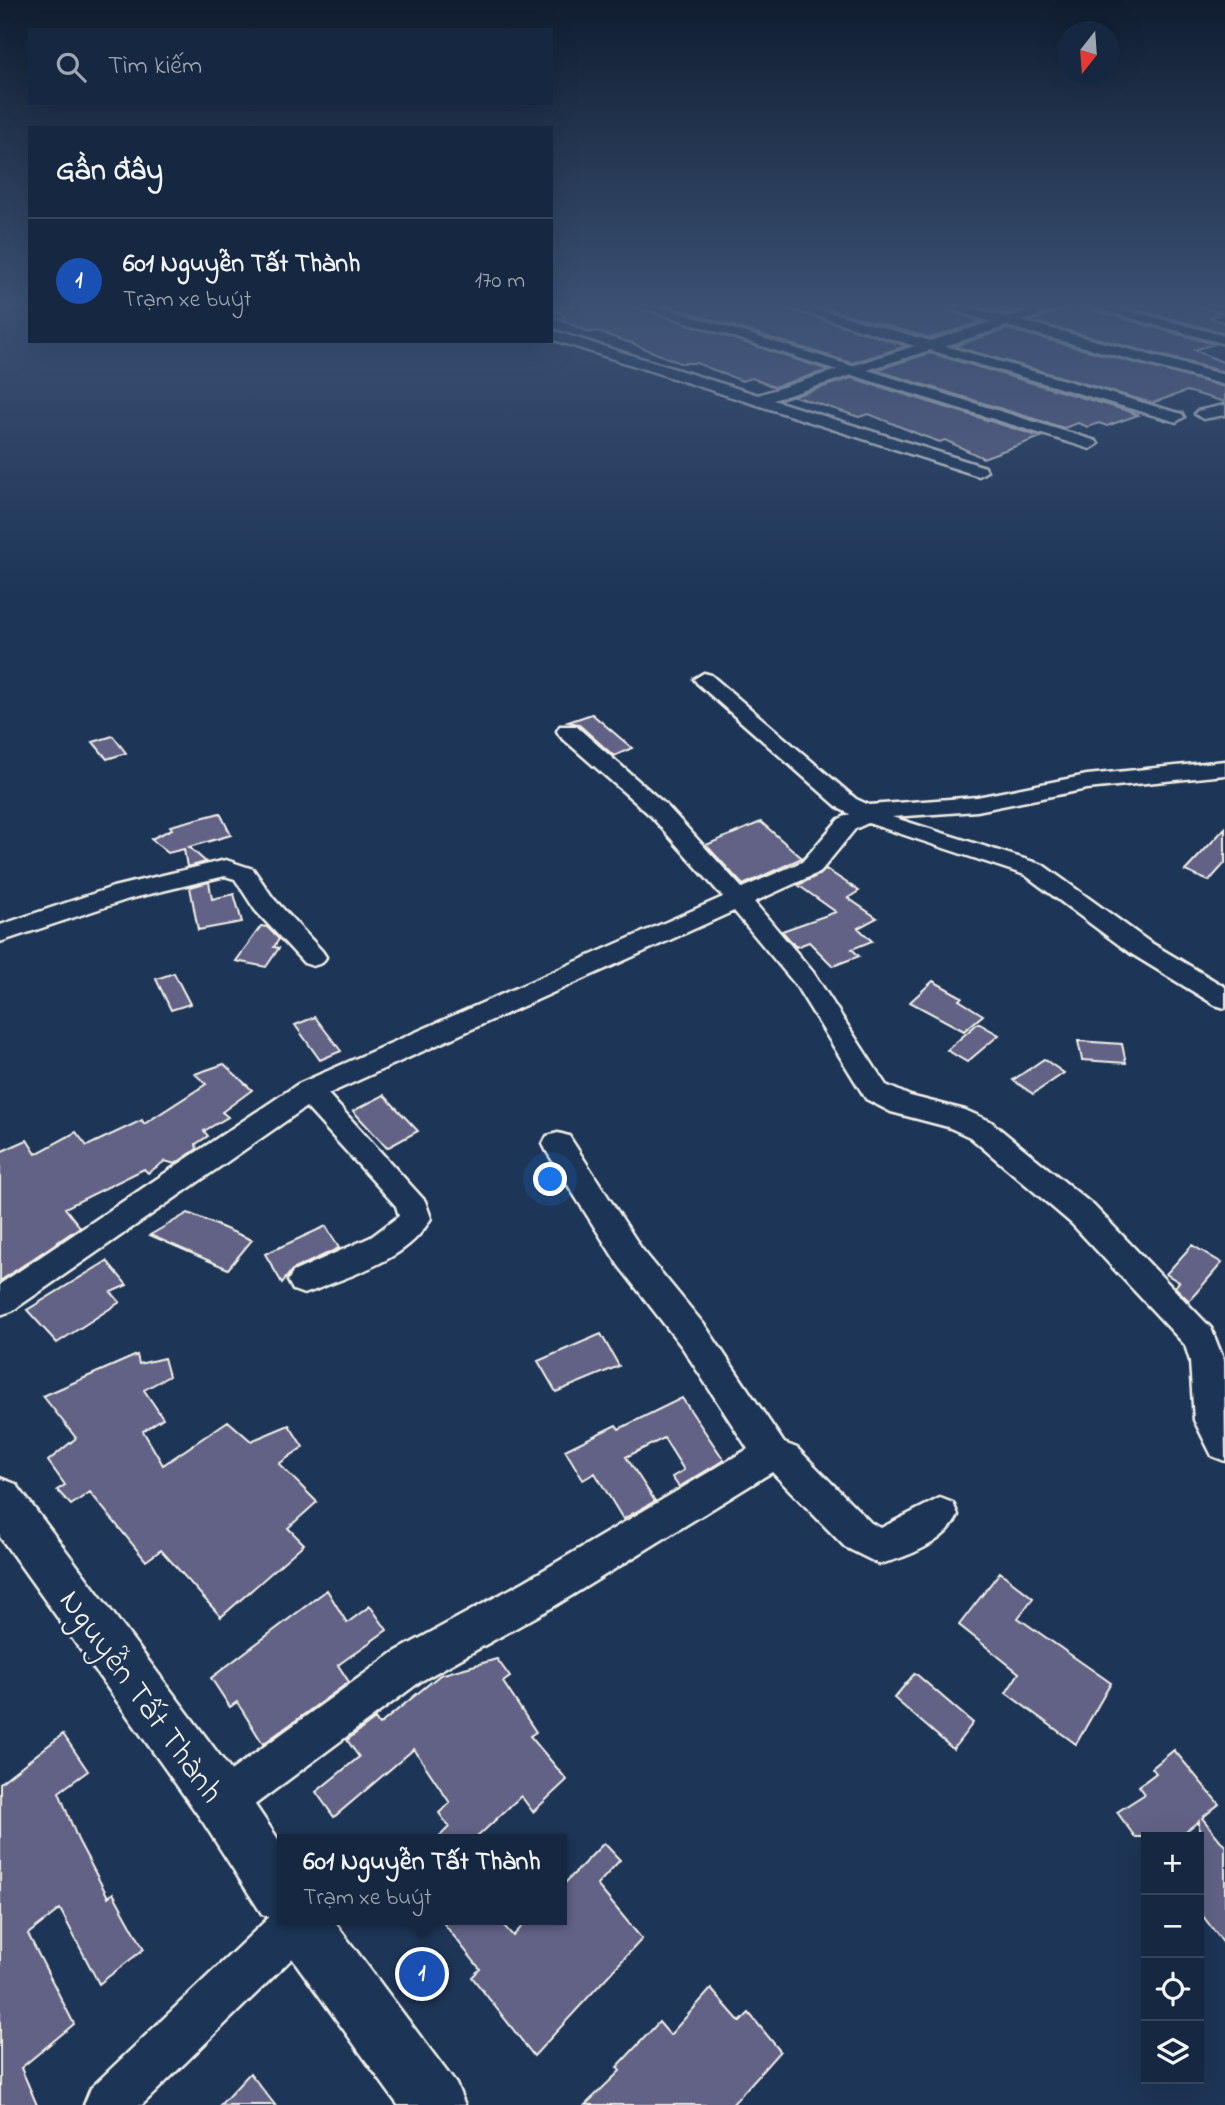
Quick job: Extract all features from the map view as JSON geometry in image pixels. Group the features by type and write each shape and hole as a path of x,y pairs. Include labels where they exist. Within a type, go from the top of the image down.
{"main road":[{"name":"Nguyễn Tất Thành","path":"0,1499 222,1803 277,1886"},
{"path":"303,1925 435,2105"}],"street":[{"path":"762,401 979,471"},
{"path":"952,401 1090,444"},
{"path":"1120,401 1176,417"},
{"path":"1203,414 1225,410"},
{"path":"705,679 828,789 866,815 1034,870 1131,942 1225,999"},
{"path":"568,731 659,811 804,978 876,1092 895,1102 963,1119 980,1129 1083,1215 1188,1327 1204,1350 1212,1420 1225,1445"},
{"path":"0,1301 308,1091 811,867 847,824 866,815 876,811 977,804 1087,782 1225,768"},
{"path":"0,934 122,893 226,868 244,874 264,904 313,957"},
{"path":"304,1281 383,1244 412,1226 415,1218 410,1201 308,1091"},
{"path":"558,1144 631,1257 701,1347 772,1455 785,1459 858,1535 879,1546 897,1542 940,1515"},
{"path":"222,1803 407,1667 539,1594 598,1556 772,1455"},
{"path":"108,2105 294,1925"}],"building":[{"path":"810,401 926,401 1041,437 983,458 945,440 940,442 869,414 859,417"},
{"path":"977,401 1095,401 1138,415 1107,426 1099,423 1088,427 1078,423 1064,428"},
{"path":"592,714 632,748 614,756 578,724 568,722"},
{"path":"113,736 126,753 107,759 93,742"},
{"path":"220,813 231,835 189,847 206,862 187,867 184,849 168,853 151,839 172,829 170,826"},
{"path":"761,822 802,858 743,885 706,845"},
{"path":"1225,828 1225,863 1209,881 1185,871"},
{"path":"826,869 859,891 848,898 877,918 858,928 872,941 852,949 859,956 833,966 809,942 796,947 782,931 836,912 798,885"},
{"path":"209,882 212,899 234,894 242,922 198,930 190,887"},
{"path":"261,926 267,927 279,939 274,947 279,948 266,967 236,961"},
{"path":"174,973 190,1004 171,1010 156,979"},
{"path":"933,981 962,997 959,1000 983,1015 964,1031 910,1002"},
{"path":"315,1017 341,1051 320,1060 295,1025"},
{"path":"978,1023 999,1035 967,1062 947,1050"},
{"path":"1078,1041 1122,1044 1126,1063 1082,1060"},
{"path":"1044,1059 1064,1073 1033,1094 1013,1080"},
{"path":"224,1064 252,1090 222,1112 228,1117 204,1131 208,1136 196,1144 197,1149 175,1164 165,1161 148,1173 144,1169 65,1208 80,1227 0,1281 0,1152 27,1140 36,1154 76,1132 87,1146 142,1120 144,1124 206,1084 195,1074"},
{"path":"384,1095 418,1131 387,1148 353,1111"},
{"path":"188,1213 252,1240 228,1269 150,1235"},
{"path":"326,1226 339,1248 292,1270 282,1283 265,1254"},
{"path":"1192,1245 1222,1263 1189,1301 1175,1287 1179,1282 1166,1274"},
{"path":"107,1261 127,1285 111,1292 120,1302 57,1343 27,1310"},
{"path":"601,1334 619,1366 556,1392 538,1361"},
{"path":"137,1355 139,1364 164,1358 169,1376 144,1390 163,1418 143,1431 163,1465 228,1421 251,1441 289,1425 303,1447 279,1464 317,1502 288,1528 304,1544 221,1617 161,1550 146,1561 90,1492 71,1505 57,1490 65,1485 48,1461 76,1438 43,1396"},
{"path":"682,1398 724,1460 679,1487 672,1477 684,1470 664,1438 626,1457 655,1501 623,1519 595,1473 583,1480 565,1450 616,1425 619,1429"},
{"path":"1000,1572 1033,1598 1018,1618 1111,1683 1076,1744 1006,1693 1019,1673 959,1625"},
{"path":"327,1590 347,1623 370,1606 387,1630 338,1665 349,1682 263,1744 237,1702 230,1707 211,1678"},
{"path":"497,1659 510,1677 503,1682 536,1732 530,1736 567,1780 533,1812 521,1796 480,1834 442,1834 449,1827 439,1813 450,1803 414,1749 334,1817 316,1792 359,1757 347,1740 375,1719 379,1725 440,1675"},
{"path":"915,1673 973,1723 953,1749 894,1698"},
{"path":"63,1734 88,1771 59,1792 78,1840 108,1897 113,1893 144,1949 99,1984 60,1909 28,1934 74,2024 21,2068 37,2105 0,2105 0,1783"},
{"path":"1174,1750 1219,1804 1202,1818 1225,1846 1225,1945 1204,1918 1204,1832 1199,1832 1199,1821 1185,1832 1141,1832 1141,1837 1135,1837 1117,1812 1145,1794 1139,1786 1156,1773 1152,1768"},
{"path":"604,1843 620,1860 597,1885 642,1939 534,2056 472,1977 480,1969 445,1925 503,1925 513,1936 523,1925 567,1925 567,1881"},
{"path":"711,1989 740,2022 749,2013 780,2051 732,2105 585,2105 620,2071 617,2067 659,2022 670,2035"},
{"path":"250,2073 275,2105 220,2105"}],"place":[{"name":"601 Nguyễn Tất Thành","path":"422,1974"}]}
